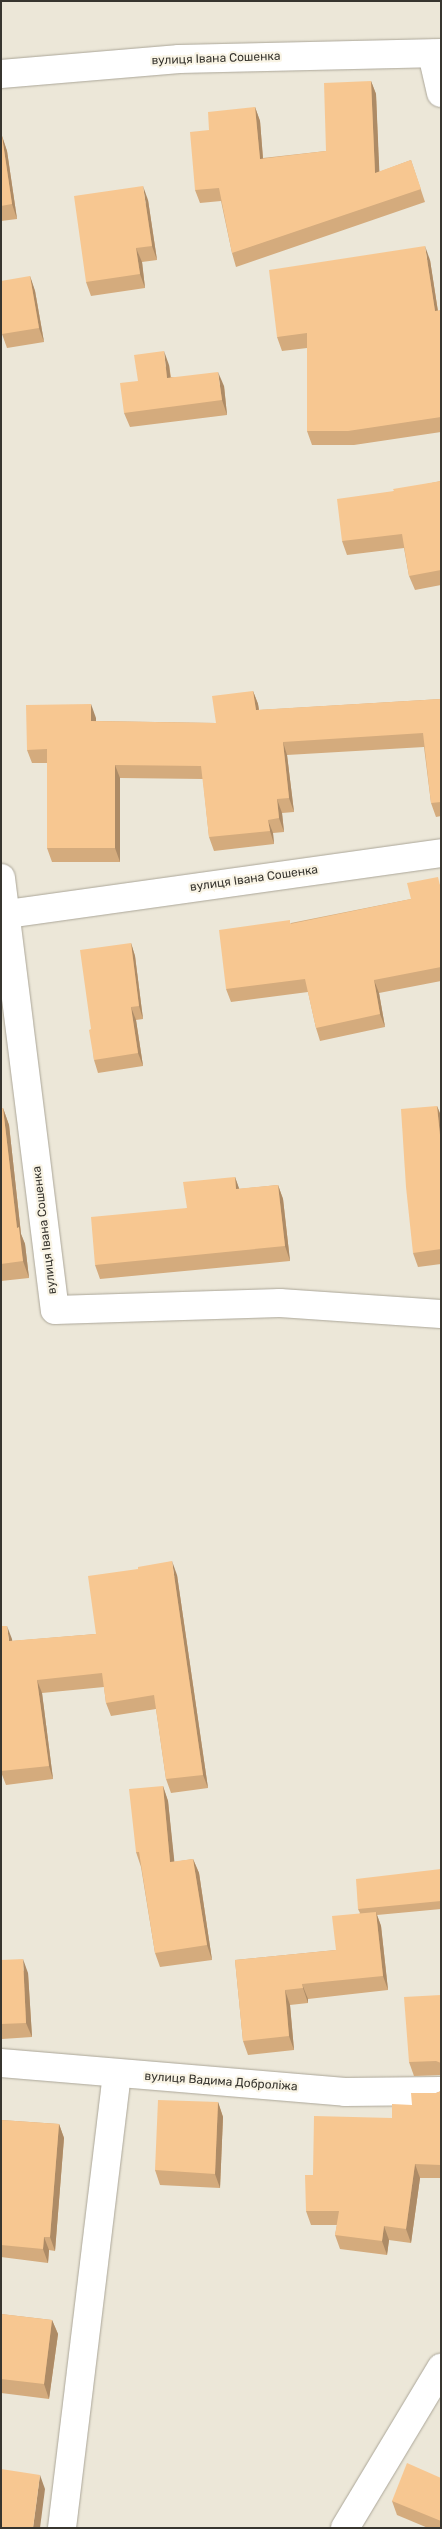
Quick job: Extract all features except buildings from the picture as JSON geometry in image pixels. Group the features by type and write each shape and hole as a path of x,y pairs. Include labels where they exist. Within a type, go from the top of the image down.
{"street":[{"name":"вулиця Івана Сошенка","path":"1,74 179,58 436,54 441,93"},
{"name":"вулиця Івана Сошенка","path":"4,915 441,853"},
{"name":"вулиця Івана Сошенка","path":"1,878 4,915 55,1310 280,1303 441,1314"},
{"name":"вулиця Вадима Доброліжа","path":"1,2063 345,2092 441,2091"},
{"path":"62,2528 116,2074"},
{"path":"345,2528 441,2368"}]}
